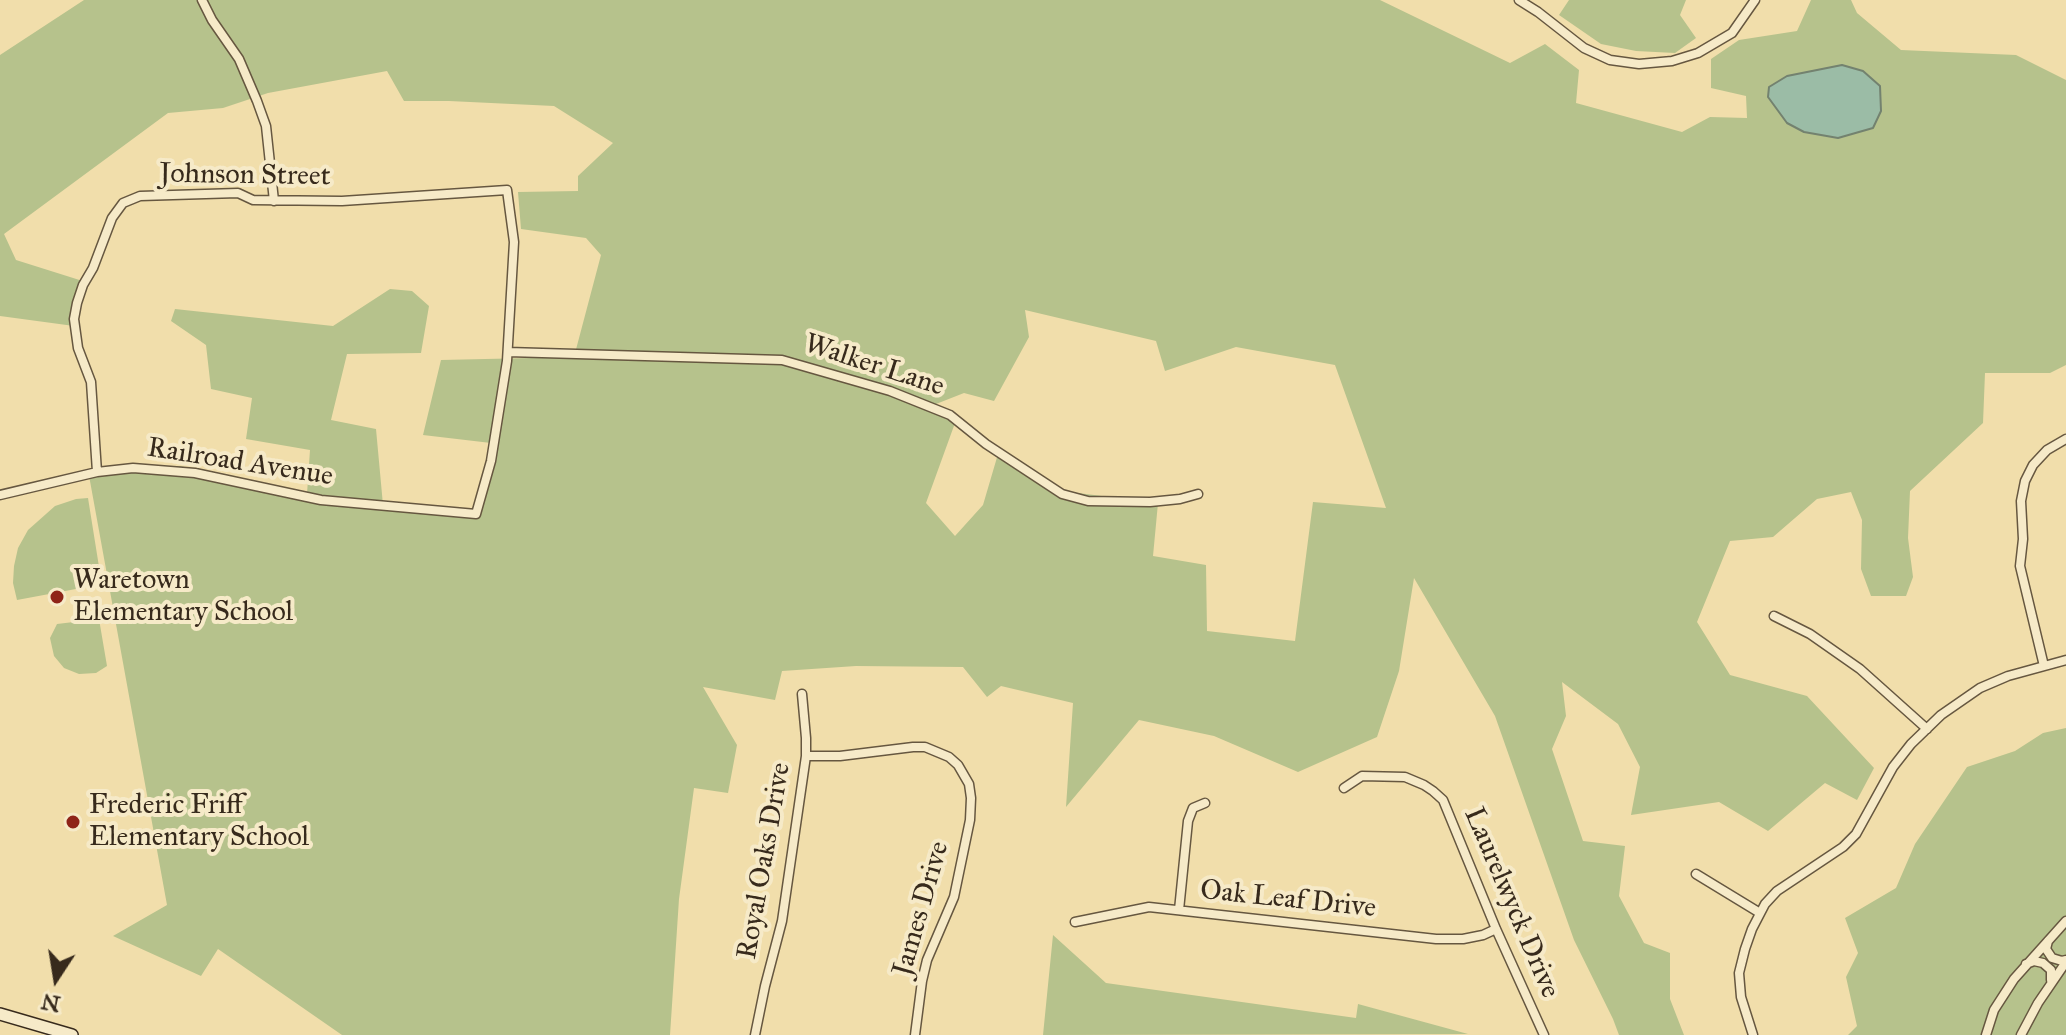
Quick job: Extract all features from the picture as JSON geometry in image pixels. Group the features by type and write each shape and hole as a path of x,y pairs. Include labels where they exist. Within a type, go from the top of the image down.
{"main road":[{"path":"0,1014 72,1035"}],"street":[{"path":"202,0 239,59 266,126 274,201"},
{"path":"1519,0 1584,48 1610,60 1639,64 1672,61 1698,53 1732,33 1755,0"},
{"name":"Johnson Street","path":"97,472 91,382 78,348 74,319 83,285 117,210 123,203 140,196 238,193 253,200 342,201 507,190 514,242 508,352"},
{"name":"Walker Lane","path":"508,352 782,360 864,383 950,415 986,444 1062,494 1088,501 1150,502 1198,494"},
{"name":"Railroad Avenue","path":"0,495 97,472 133,468 195,473 321,500 476,514 491,461 508,352"},
{"path":"2044,666 2020,566 2023,539 2021,501 2025,481 2033,465 2047,450 2066,439"},
{"path":"1774,616 1810,634 1860,669 1927,729"},
{"path":"1753,1035 1741,997 1739,973 1745,949 1765,904 1777,891 1843,847 1856,834 1893,767 1941,715 1980,688 2008,676 2066,660"},
{"name":"Royal Oaks Drive","path":"755,1035 782,921 806,756 802,694"},
{"name":"James Drive","path":"806,756 840,756 925,747 949,757 958,765 969,784 970,820 954,897 927,960 915,1035"},
{"name":"Laurelwyck Drive","path":"1344,788 1362,776 1394,776 1415,780 1443,800 1544,1035"},
{"path":"1179,910 1188,821 1193,808 1205,803"},
{"path":"1696,874 1760,913"},
{"name":"Oak Leaf Drive","path":"1075,922 1138,908 1158,907 1436,939 1463,939 1496,929"},
{"path":"1986,1035 1994,1010 2014,979 2066,921"},
{"path":"2021,1035 2066,961 2052,958 2046,949 2048,941"},
{"path":"2026,964 2034,961 2047,966 2052,976 2050,985"}],"green space":[{"path":"84,0 1380,0 1510,63 1545,44 1579,70 1576,103 1682,132 1710,117 1747,118 1746,96 1711,88 1711,59 1739,40 1797,31 1811,0 1851,0 1857,13 1901,50 2016,55 2066,80 2066,365 2050,373 1985,373 1983,423 1910,491 1908,538 1913,577 1906,596 1871,596 1861,569 1862,520 1851,492 1817,499 1773,537 1730,541 1697,622 1730,675 1807,696 1874,768 1857,800 1825,783 1768,831 1719,802 1631,815 1640,767 1618,724 1562,682 1566,716 1552,749 1583,841 1625,846 1619,896 1644,943 1670,953 1670,999 1684,1035 1619,1035 1574,940 1495,716 1414,578 1399,671 1377,737 1298,772 1214,736 1139,720 1066,807 1073,703 1001,686 987,697 963,667 856,666 782,671 775,700 703,687 737,745 728,793 694,788 679,899 670,1035 342,1035 218,949 201,976 113,936 167,905 88,470 180,466 307,494 310,450 246,439 252,398 211,389 206,345 171,321 175,309 333,326 390,289 412,291 429,306 421,353 347,354 331,420 376,429 383,505 477,514 491,443 423,435 441,360 574,357 601,255 586,238 521,229 518,192 578,191 578,176 613,143 554,106 404,101 387,71 268,93 223,108 168,113 4,234 16,260 89,283 74,326 0,316 0,55","holes":["1025,310 1156,341 1165,371 1236,347 1335,365 1386,508 1313,502 1295,641 1207,631 1206,565 1153,556 1158,503 1062,491 998,454 983,505 955,536 926,503 955,423 936,404 964,393 994,401 1029,337"]},
{"path":"1569,0 1686,0 1680,15 1696,38 1675,53 1636,51 1601,44 1559,15"},
{"path":"88,498 100,573 92,586 17,600 13,583 14,566 18,548 28,530 55,506"},
{"path":"99,619 107,666 96,673 79,674 64,668 54,656 50,638 57,624"},
{"path":"2066,728 2066,1035 1848,1035 1857,1026 1846,977 1858,953 1845,918 1896,888 1915,844 1967,767 2015,751 2043,733"},
{"path":"1053,935 1106,983 1356,1018 1358,1004 1468,1034 1043,1035"}],"shaded area":[{"path":"1842,65 1863,71 1880,86 1881,111 1873,128 1838,138 1804,132 1787,123 1768,97 1769,87 1787,76"}],"place":[{"name":"Waretown Elementary School","path":"57,597"},
{"name":"Frederic Friff Elementary School","path":"73,822"}]}
